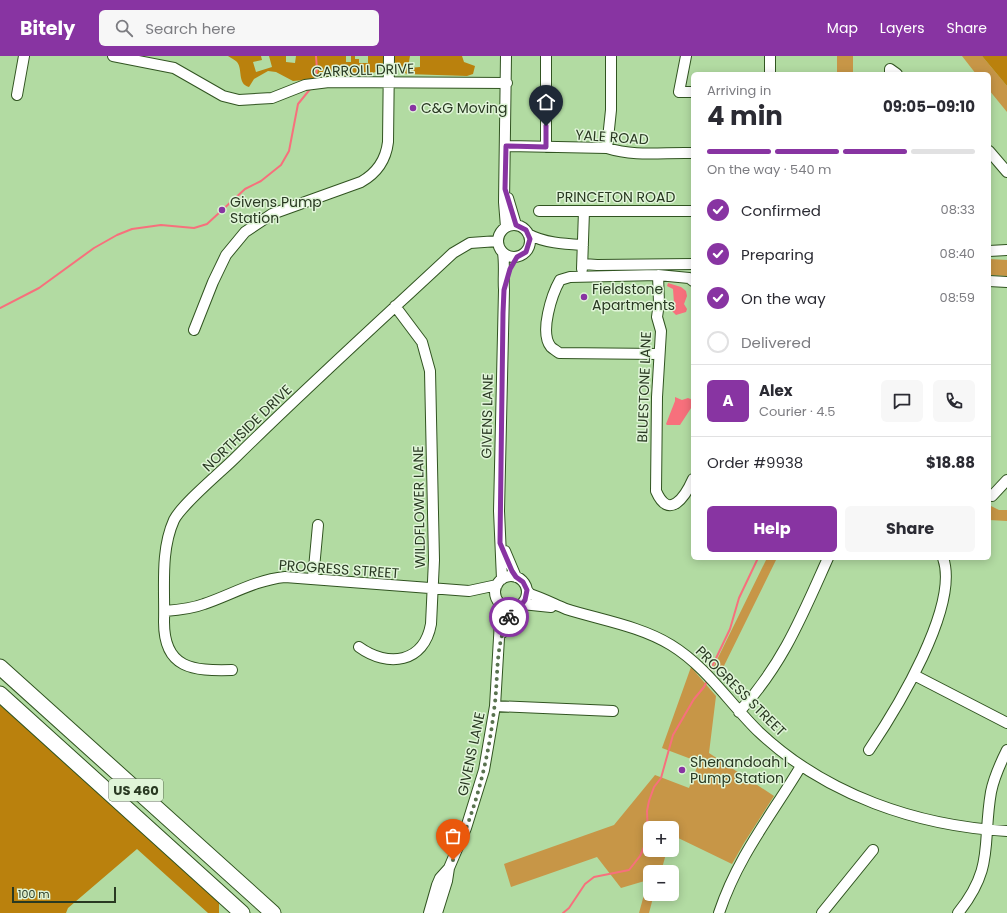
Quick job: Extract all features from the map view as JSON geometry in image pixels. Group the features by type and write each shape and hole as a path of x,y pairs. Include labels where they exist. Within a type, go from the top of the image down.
{"highway":[{"name":"US 460","path":"0,667 273,913"},
{"name":"US 460","path":"0,694 242,913"}],"street":[{"path":"17,95 24,56"},
{"name":"CARROLL DRIVE","path":"113,56 174,68 223,96 239,100 272,98 314,84 388,82 507,83"},
{"path":"194,330 223,260 231,247 245,232 272,214 362,182 377,170 384,159 388,145 389,56"},
{"path":"506,56 507,83 504,202 511,226"},
{"path":"546,56 546,147"},
{"path":"606,148 610,118 611,56"},
{"path":"686,56 679,92 691,92"},
{"path":"770,56 770,72"},
{"name":"YALE ROAD","path":"506,146 606,148 631,154 691,152"},
{"path":"991,153 1007,172"},
{"name":"PRINCETON ROAD","path":"539,211 691,211"},
{"path":"582,276 584,211"},
{"path":"559,244 528,234 522,227 511,226 501,232 498,241 500,249 503,253 511,257 517,257 538,246 559,244 583,245"},
{"path":"526,252 530,244 528,234"},
{"name":"NORTHSIDE DRIVE","path":"232,670 199,670 190,668 177,660 167,647 164,611 164,573 167,542 175,519 242,451 453,253 462,246 470,243 498,241"},
{"path":"991,251 1007,250"},
{"name":"GIVENS LANE","path":"499,582 501,372 504,290 503,253"},
{"name":"GIVENS LANE","path":"504,290 510,269 517,257"},
{"path":"583,264 691,264"},
{"path":"659,354 560,353 550,347 547,325 555,289 560,280 582,276 658,275 689,278 691,280"},
{"name":"BLUESTONE LANE","path":"658,275 659,303 657,317 661,331 659,354 656,491 660,500 666,505 673,505 679,503 686,495 691,484"},
{"path":"991,281 1007,282"},
{"name":"WILDFLOWER LANE","path":"358,648 370,654 388,659 406,658 416,652 429,634 434,560 430,371 422,342 395,306"},
{"path":"992,496 1007,480"},
{"path":"313,579 318,524"},
{"name":"GIVENS LANE","path":"500,543 516,577"},
{"path":"739,712 762,686 780,660 827,560"},
{"path":"869,750 914,675 938,617 947,586 947,570 944,560"},
{"path":"511,576 516,577 523,582 527,590 525,600 517,606 498,601 499,582 511,576"},
{"name":"PROGRESS STREET","path":"164,611 199,606 254,584 271,579 313,579 433,590 469,591 498,601"},
{"name":"PROGRESS STREET","path":"469,591 499,582"},
{"name":"PROGRESS STREET","path":"527,590 530,594 565,608 650,635 672,646 700,668 760,733 801,766 836,787 904,814 942,824 1007,832"},
{"name":"GIVENS LANE","path":"429,913 440,878 449,868 464,835 479,789 495,706 499,640 498,601"},
{"name":"GIVENS LANE","path":"499,640 517,606"},
{"name":"PROGRESS STREET","path":"517,606 565,608"},
{"path":"914,675 1007,723"},
{"path":"495,706 613,710"},
{"path":"958,913 974,891 985,864 990,800 994,781 1007,750"},
{"path":"719,913 730,883 747,850 801,766"},
{"path":"822,913 872,850"},
{"name":"GIVENS LANE","path":"437,913 448,881 449,868"}],"shaded area":[{"path":"228,56 261,56 262,60 253,62 256,72 272,67 269,56 286,56 286,62 295,63 296,56 346,56 346,62 351,62 351,56 355,56 355,59 359,59 359,63 368,63 368,56 410,56 408,68 420,67 420,56 462,56 464,62 475,66 473,74 467,76 407,74 391,60 384,61 378,71 370,74 293,81 276,72 268,71 254,79 249,87 243,83 240,68 237,62"},
{"path":"837,56 853,56 853,72 837,72"},
{"path":"962,56 982,56 1007,86 1007,112 991,92 991,72 974,72"},
{"path":"982,56 1007,56 1007,86"},
{"path":"991,259 1007,260 1007,276 991,275"},
{"path":"668,283 681,287 686,291 687,296 684,304 687,309 686,312 676,315 672,311 674,303 673,289 667,286"},
{"path":"675,397 682,400 688,398 691,399 691,408 680,425 667,425 666,424 675,401"},
{"path":"991,506 999,510 1007,510 1007,521 991,520"},
{"path":"766,560 776,560 719,676 713,668"},
{"path":"691,667 716,696 709,753 774,796 732,864 679,838 679,821 643,821 643,857 665,857 663,865 643,865 643,881 621,888 597,857 511,887 504,864 614,825 655,775 689,788 699,762 662,748"},
{"path":"0,705 219,900 219,913 208,913 137,849 68,908 66,913 0,913"},
{"path":"643,898 643,901 652,901 649,913 639,913"}],"waterway":[{"path":"315,80 317,69 316,56"},
{"path":"0,308 39,288 94,248 117,235 132,229 161,225 194,228 207,224 245,189 261,181 281,165 289,151 298,104 311,88"},
{"path":"709,673 730,629 739,598 757,560"},
{"path":"563,913 569,908 585,884 594,877 629,870 640,856 648,838 647,811 649,801 654,787 661,778 673,735 694,699 707,681"}],"way so far":[{"path":"453,860 464,835 484,770 495,706 499,640 509,617"}],"place":[{"name":"C&G Moving","path":"413,108"},
{"name":"Givens Pump Station","path":"222,210"},
{"name":"Fieldstone Apartments","path":"584,297"},
{"name":"Shenandoah I Pump Station","path":"682,770"}],"route":[{"path":"509,617 513,608 518,607 525,600 527,590 523,582 516,577 512,571 505,551 500,543 501,372 504,290 513,262 517,257 526,252 530,244 530,239 526,230 516,225 505,189 506,146 546,147 546,126"}]}
